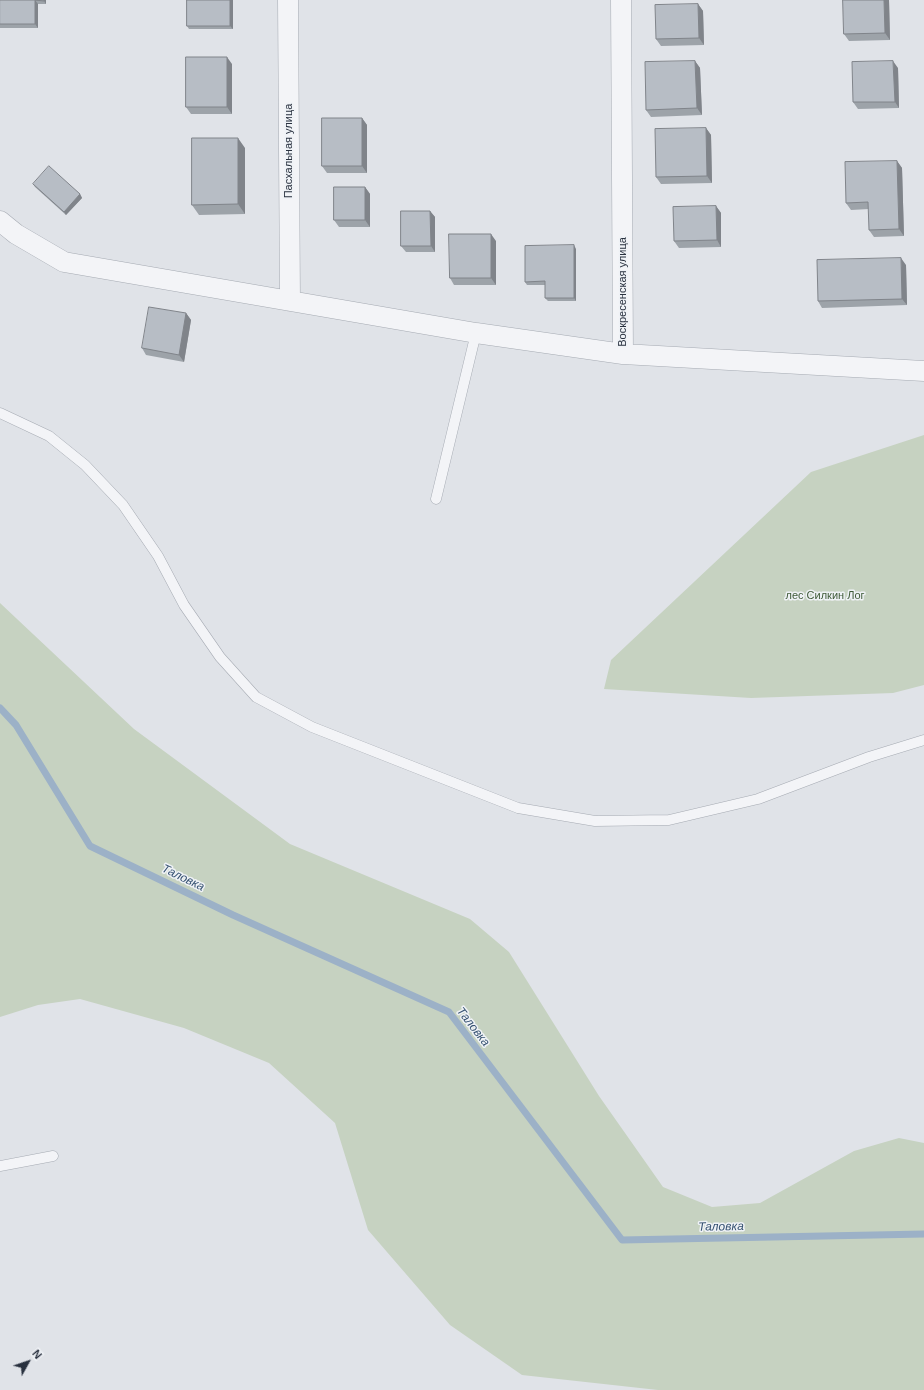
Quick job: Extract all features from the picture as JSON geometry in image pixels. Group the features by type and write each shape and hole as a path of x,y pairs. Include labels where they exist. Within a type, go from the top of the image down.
{"street":[{"name":"Пасхальная улица","path":"288,0 290,301"},
{"name":"Воскресенская улица","path":"621,0 623,354 924,371"},
{"path":"0,221 16,234 64,262 476,333 623,354"}],"lane":[{"path":"436,499 476,333"},
{"path":"0,414 49,436 85,465 123,505 158,556 184,605 220,657 256,697 312,727 518,808 595,821 670,820 758,799 869,757 924,740"},
{"path":"0,1166 53,1156"}],"green space":[{"name":"лес Силкин Лог","path":"924,435 924,685 893,693 751,698 604,689 611,660 811,472"},
{"path":"0,603 134,729 290,844 470,919 509,952 599,1096 663,1187 712,1207 760,1203 854,1151 899,1138 924,1143 924,1390 658,1390 522,1375 450,1325 368,1230 335,1123 269,1063 184,1028 80,999 38,1005 0,1017"}],"building":[{"path":"0,0 35,0 35,24 0,24"},
{"path":"187,0 230,0 230,26 187,26"},
{"path":"843,0 884,0 885,33 844,34"},
{"path":"698,4 699,38 656,39 655,5"},
{"path":"186,57 227,57 227,107 186,107"},
{"path":"695,61 697,108 646,110 645,62"},
{"path":"893,61 895,102 853,102 852,62"},
{"path":"322,118 362,118 362,166 322,166"},
{"path":"706,128 707,176 656,177 655,129"},
{"path":"192,138 238,138 238,204 192,205"},
{"path":"897,161 899,229 869,230 868,202 846,203 845,162"},
{"path":"49,166 80,194 64,212 33,184"},
{"path":"334,187 365,187 365,220 334,220"},
{"path":"716,206 717,240 674,241 673,207"},
{"path":"401,211 430,211 431,246 401,246"},
{"path":"449,234 491,234 491,278 450,278"},
{"path":"574,245 574,298 545,298 545,281 525,282 525,246"},
{"path":"901,258 902,299 818,301 817,260"},
{"path":"149,307 186,313 179,355 142,348"}],"waterway":[{"name":"Таловка","path":"0,708 16,725 90,846 233,915 449,1012 622,1240 924,1234"}]}
